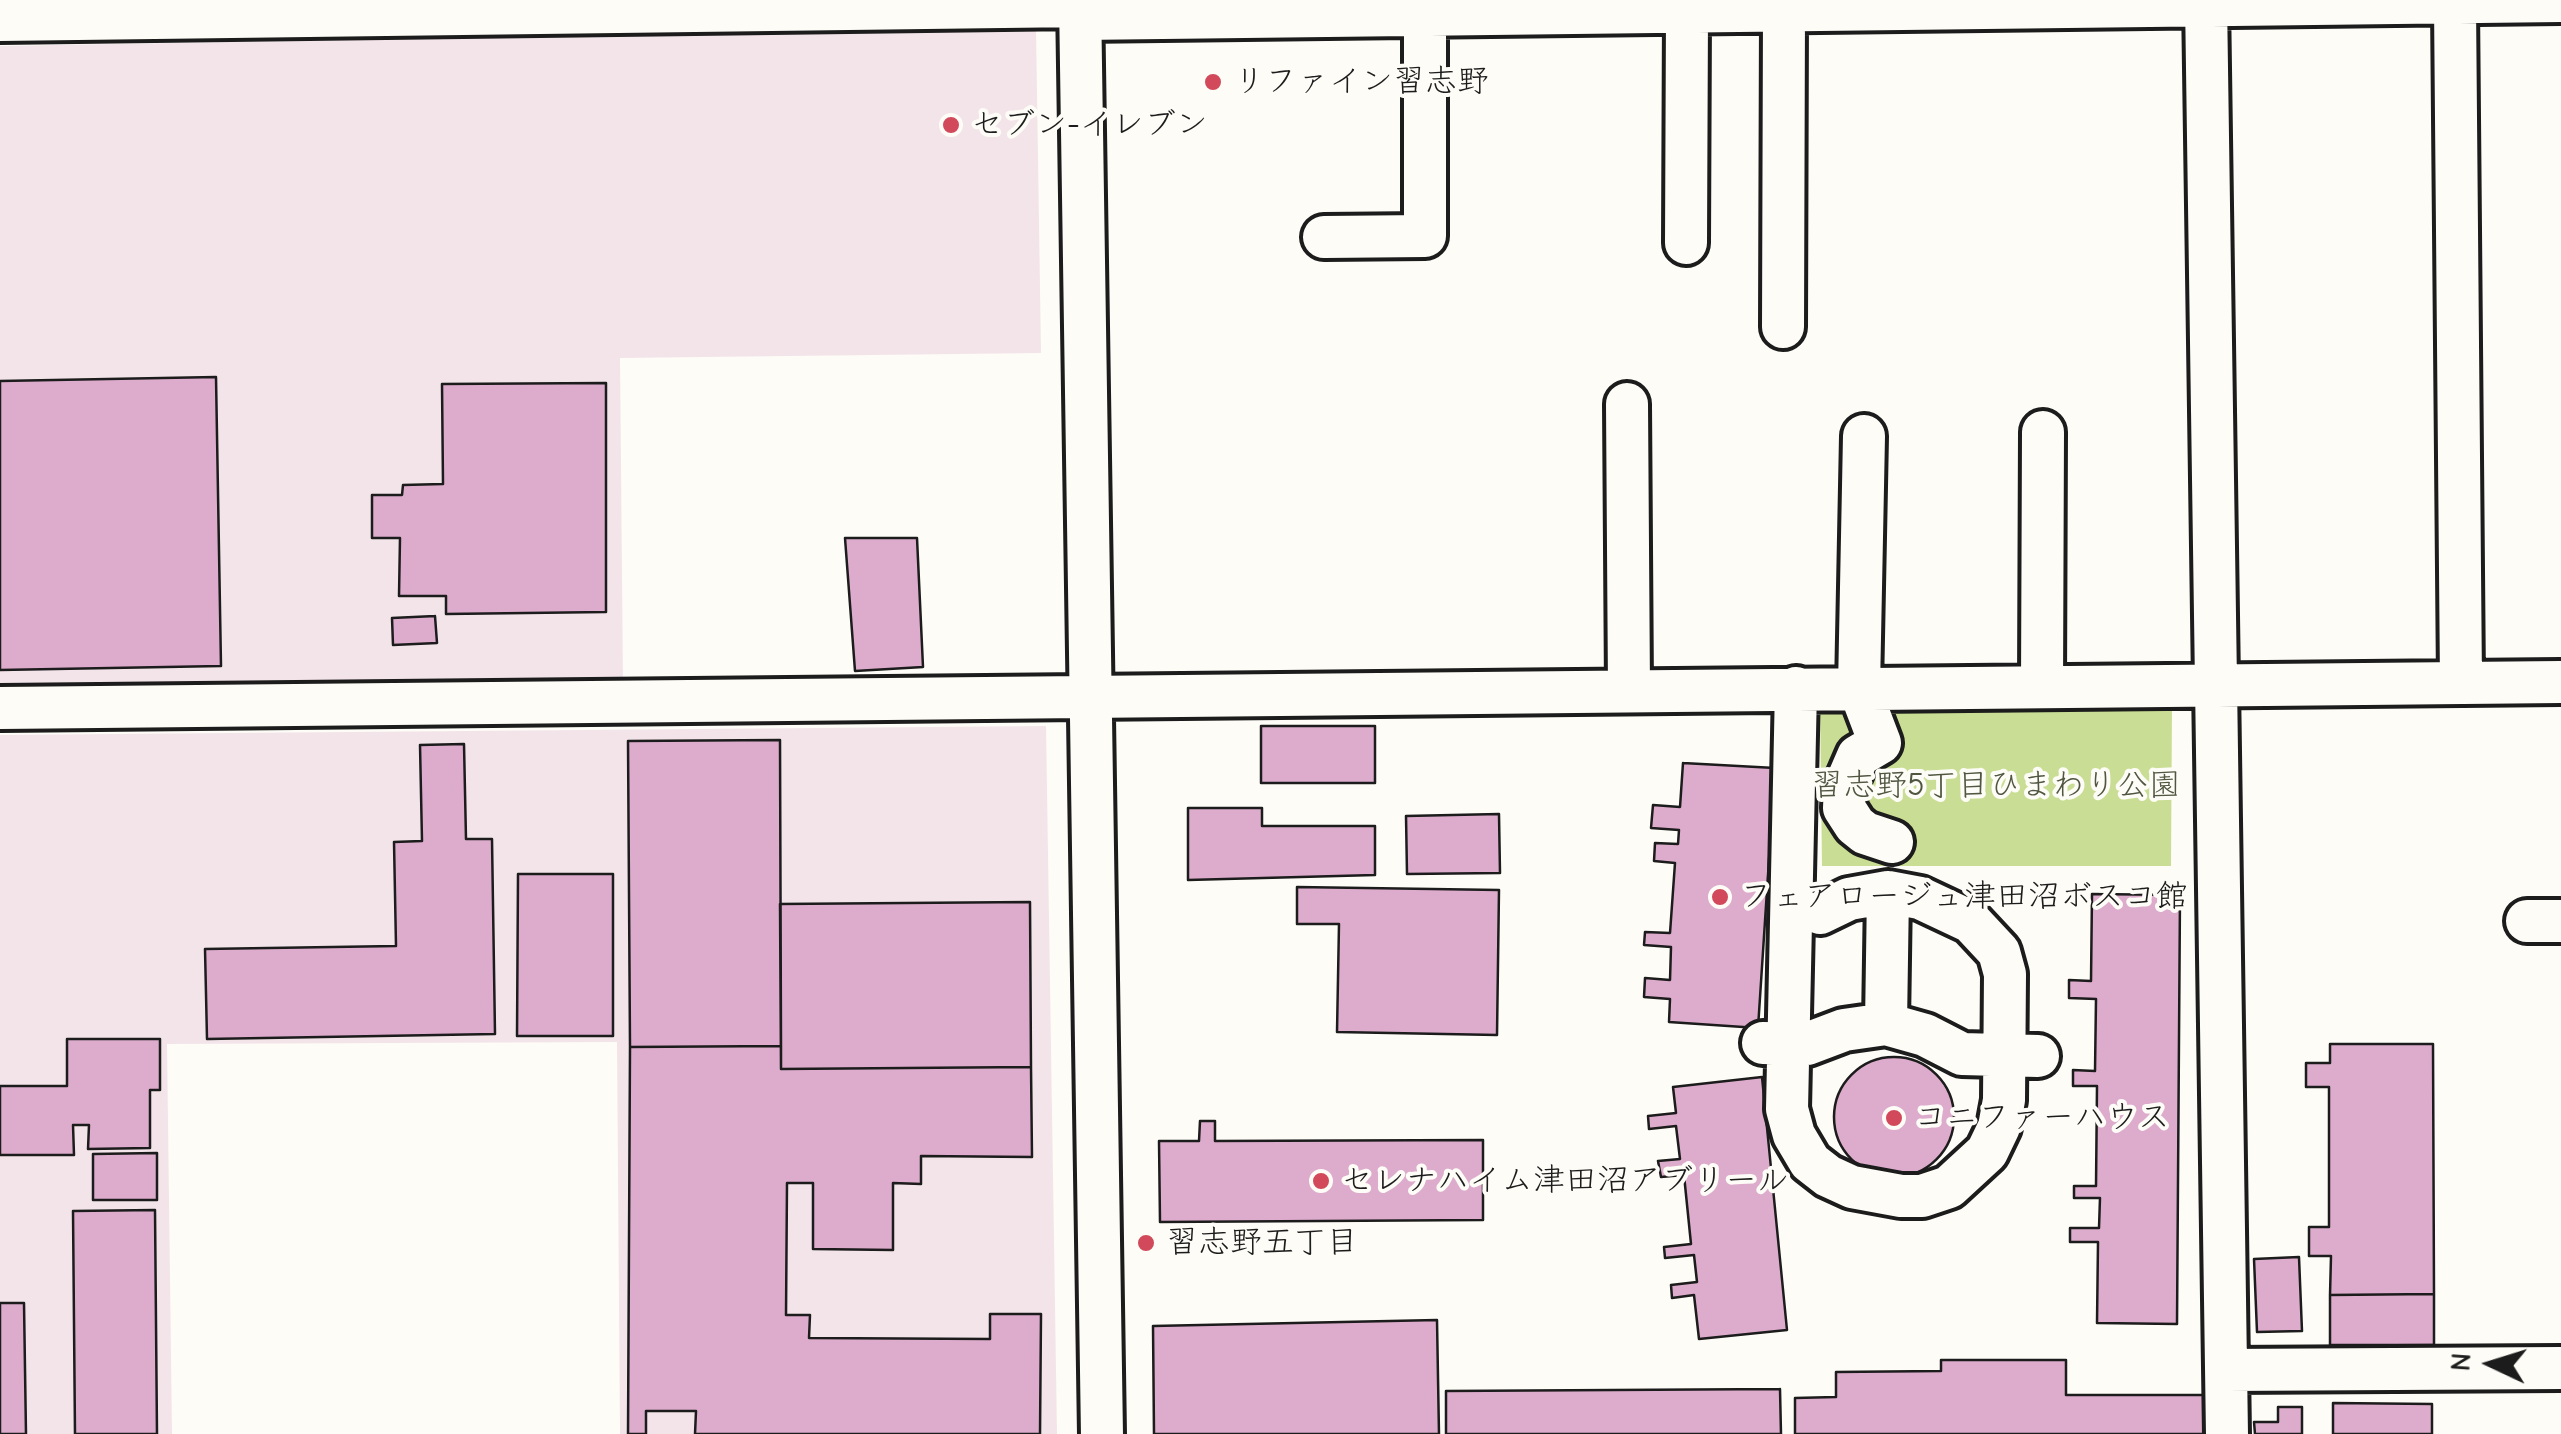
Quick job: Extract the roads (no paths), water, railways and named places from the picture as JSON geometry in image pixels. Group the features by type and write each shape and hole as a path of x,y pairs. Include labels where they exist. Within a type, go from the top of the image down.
{"street":[{"path":"0,20 1371,8 1425,17 1578,7 1784,13 2546,1"},
{"path":"2206,4 2227,1434"},
{"path":"2455,4 2461,683"},
{"path":"1080,9 1102,1434"},
{"path":"1686,243 1688,13"},
{"path":"1783,327 1784,13"},
{"path":"1324,237 1425,236 1425,17"},
{"path":"1627,404 1630,690"},
{"path":"2042,686 2043,432"},
{"path":"1864,436 1859,688 1880,743 1858,756 1845,786 1844,808 1864,833 1892,842"},
{"path":"0,708 2561,682"},
{"path":"1796,688 1787,1109 1794,1135 1810,1162 1852,1187 1901,1196 1922,1196 1949,1187 1987,1152 1999,1126 2004,1100 2005,974 1999,952 1971,922 1920,898 1888,892 1849,899 1820,913"},
{"path":"1886,1024 1888,892"},
{"path":"1763,1043 1806,1044 1844,1030 1886,1024 1925,1035 1962,1054 2038,1056"},
{"path":"2227,1370 2561,1368"}],"place":[{"name":"リファイン習志野","path":"1213,82"},
{"name":"セブン-イレブン","path":"951,125"},
{"name":"フェアロージュ津田沼ボスコ館","path":"1720,897"},
{"name":"コニファーハウス","path":"1894,1118"},
{"name":"セレナハイム津田沼アブリール","path":"1321,1181"},
{"name":"習志野五丁目","path":"1146,1243"}],"park label":[{"name":"習志野5丁目ひまわり公園","path":"1996,786"}]}
